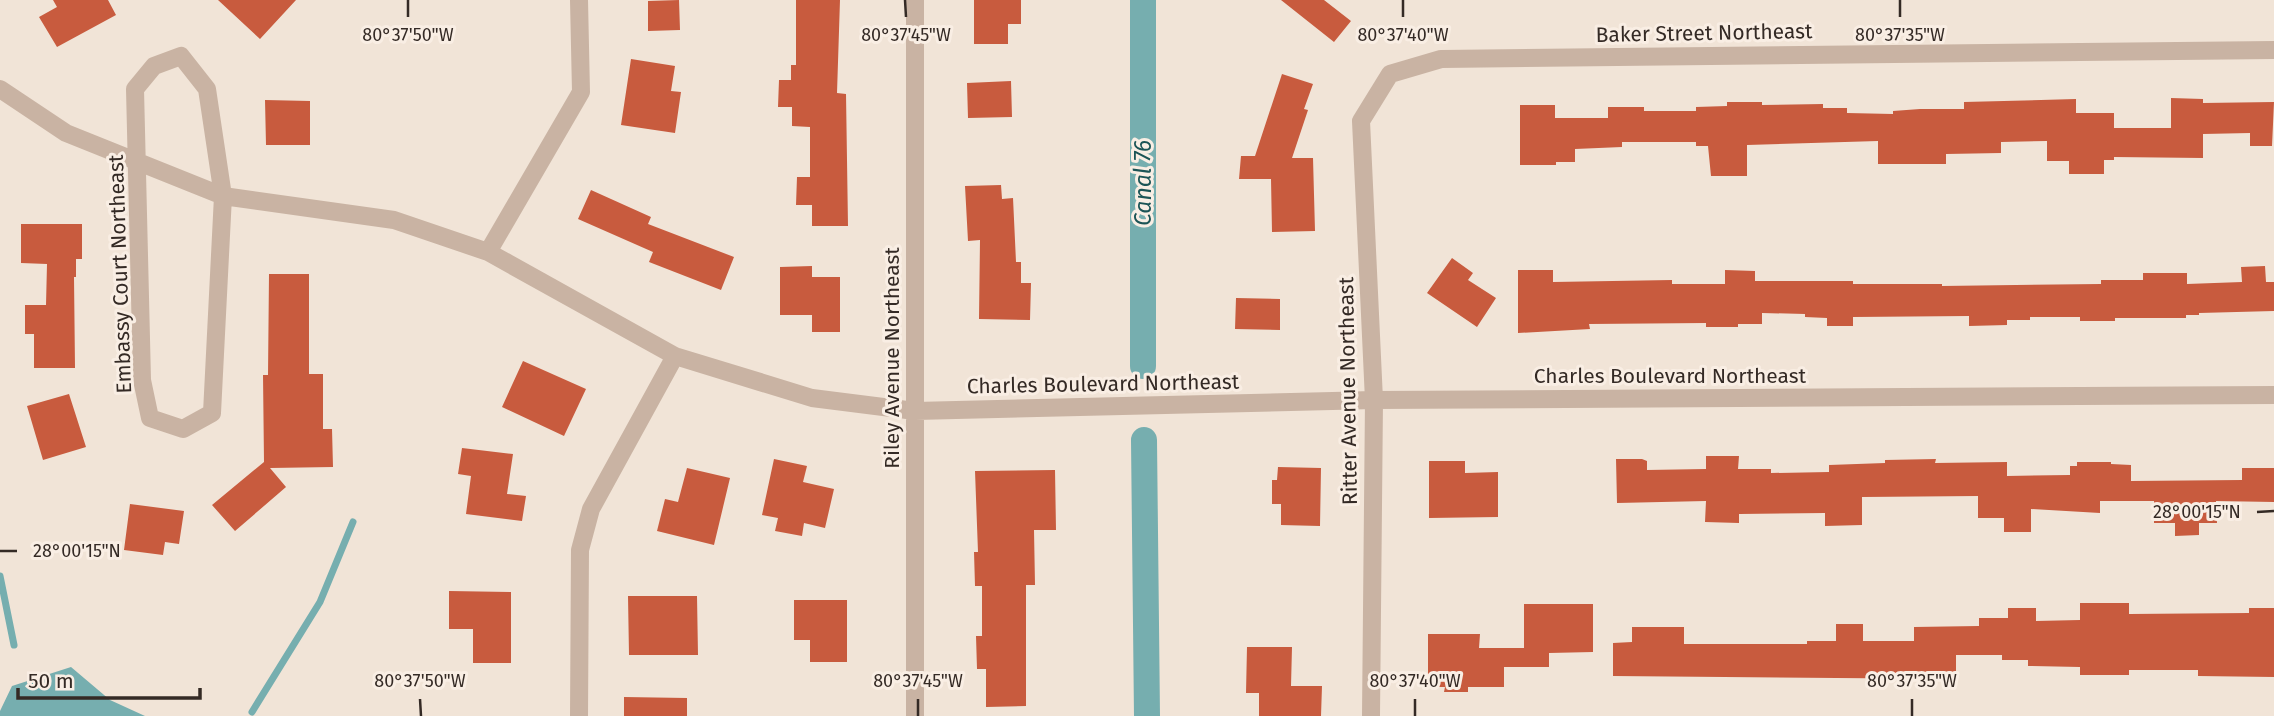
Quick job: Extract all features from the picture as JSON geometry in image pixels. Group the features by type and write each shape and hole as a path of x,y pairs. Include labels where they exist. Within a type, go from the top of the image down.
{"street":[{"path":"488,251 581,92 579,0"},
{"name":"Riley Avenue Northeast","path":"915,0 915,716"},
{"name":"Baker Street Northeast","path":"1390,74 1441,59 2274,50"},
{"name":"Embassy Court Northeast","path":"181,56 207,89 223,197 212,413 183,429 150,418 142,380 135,89 154,66 181,56"},
{"name":"Ritter Avenue Northeast","path":"1371,716 1374,400 1362,121 1390,74"},
{"name":"Charles Boulevard Northeast","path":"0,89 66,133 223,197 394,220 488,251 675,356 812,398 915,411 1374,400 2274,395"},
{"path":"579,716 580,551 590,509 675,356"}],"water":[{"path":"71,667 110,700 145,716 0,716 12,686"}],"building":[{"path":"53,0 108,0 116,15 57,47 39,17 57,7"},
{"path":"218,0 296,0 260,39"},
{"path":"679,0 680,30 648,31 648,1"},
{"path":"796,0 840,0 837,93 846,94 848,226 812,226 812,205 796,205 797,177 810,177 810,127 792,126 792,107 778,107 779,80 791,80 791,65 796,65"},
{"path":"974,0 1021,0 1021,24 1008,24 1008,44 974,44"},
{"path":"1281,0 1324,0 1351,21 1334,42"},
{"path":"631,59 675,66 671,91 681,92 675,133 621,125"},
{"path":"1282,74 1313,84 1304,109 1308,110 1292,158 1313,158 1315,231 1272,232 1271,179 1239,179 1241,156 1255,156"},
{"path":"1011,81 1012,117 968,118 967,83"},
{"path":"2171,98 2203,99 2203,103 2274,102 2272,146 2250,146 2250,133 2203,134 2203,158 2114,157 2114,160 2104,160 2104,174 2069,174 2069,161 2047,161 2047,141 2001,142 2001,153 1946,154 1946,164 1878,164 1878,141 1747,145 1747,176 1711,176 1708,146 1696,146 1696,142 1622,142 1622,147 1575,149 1575,162 1520,165 1520,105 1555,105 1555,118 1608,118 1608,107 1644,107 1644,111 1696,111 1696,107 1727,106 1727,102 1762,102 1762,105 1823,104 1823,108 1847,108 1847,113 1893,114 1893,111 1920,109 1964,109 1964,102 2076,99 2076,113 2114,113 2114,128 2171,128"},
{"path":"265,100 310,101 310,145 266,145"},
{"path":"1001,185 1002,199 1013,198 1016,262 1021,262 1021,283 1031,283 1030,320 979,319 980,240 968,241 965,186"},
{"path":"591,190 651,217 648,224 734,257 721,290 649,262 653,252 578,219"},
{"path":"21,224 82,224 82,259 76,259 74,277 75,368 34,368 34,334 25,334 25,305 46,305 47,264 21,263"},
{"path":"1452,258 1473,273 1468,280 1496,298 1477,327 1427,293"},
{"path":"812,266 812,277 840,277 840,332 812,332 812,315 780,315 780,267"},
{"path":"2265,266 2266,282 2274,282 2274,311 2199,313 2186,315 2186,318 2115,318 2115,321 2080,321 2080,317 2030,317 2030,320 2007,320 2007,325 1969,326 1969,316 1853,317 1853,326 1827,326 1827,318 1805,317 1805,314 1762,313 1762,324 1738,324 1738,327 1706,327 1706,323 1589,324 1590,329 1518,333 1518,270 1553,270 1553,282 1672,280 1672,284 1725,284 1725,270 1755,271 1755,281 1853,281 1853,284 1942,286 2101,284 2101,280 2143,280 2143,273 2187,273 2187,284 2242,282 2241,267"},
{"path":"269,274 309,274 309,374 323,374 323,429 332,429 333,467 270,468 286,487 235,531 212,505 264,462 263,375 268,375"},
{"path":"1236,298 1280,299 1280,330 1235,329"},
{"path":"523,361 586,389 564,436 502,407"},
{"path":"69,394 86,447 43,460 27,406"},
{"path":"462,448 513,454 507,494 526,496 522,521 466,514 471,476 458,474"},
{"path":"1706,456 1739,456 1738,469 1771,469 1771,473 1829,472 1829,465 1936,459 1935,463 2007,462 2007,476 2070,475 2070,466 2077,466 2077,462 2111,462 2131,465 2131,481 2242,480 2242,468 2274,468 2274,502 2216,501 2217,523 2199,523 2199,535 2175,536 2175,523 2154,523 2154,501 2100,501 2100,513 2031,509 2031,532 2004,532 2004,518 1978,518 1978,496 1862,497 1862,525 1825,526 1825,513 1739,514 1739,523 1705,522 1706,501 1617,503 1616,459 1642,459 1647,461 1647,470 1706,469"},
{"path":"774,459 807,466 803,482 834,489 825,528 804,523 802,536 775,531 778,518 762,515"},
{"path":"1429,461 1465,461 1465,473 1498,472 1498,517 1429,518"},
{"path":"1278,467 1321,468 1320,526 1281,525 1281,504 1272,504 1272,480 1277,480"},
{"path":"687,468 730,478 714,545 657,531 665,499 678,502"},
{"path":"1055,470 1056,530 1034,530 1035,585 1026,585 1026,706 986,707 986,669 977,669 976,636 982,636 982,586 975,586 974,552 978,552 975,471"},
{"path":"130,504 184,511 179,544 165,542 163,555 124,550"},
{"path":"449,591 511,592 511,663 473,663 473,629 449,629"},
{"path":"628,596 697,596 698,655 629,655"},
{"path":"794,600 847,600 847,662 810,662 810,640 794,640"},
{"path":"2080,603 2129,603 2129,614 2249,613 2249,608 2274,608 2274,677 2198,676 2198,670 2129,670 2129,675 2080,675 2080,667 2028,666 2028,660 2002,660 2002,655 1956,655 1956,679 1613,676 1613,643 1632,642 1632,627 1684,627 1684,644 1807,644 1807,641 1836,641 1836,624 1863,624 1863,641 1914,641 1914,627 1979,626 1979,618 2008,618 2008,608 2036,608 2036,621 2080,620"},
{"path":"1524,604 1593,604 1593,652 1549,653 1549,667 1504,667 1504,687 1468,687 1468,692 1444,692 1445,687 1428,687 1428,634 1480,634 1479,648 1524,648"},
{"path":"1247,647 1292,647 1291,686 1322,686 1321,716 1259,716 1259,693 1246,693"},
{"path":"624,697 687,698 687,716 624,716"}],"waterway":[{"name":"Canal 76","path":"1143,0 1143,366"},
{"name":"Canal 76","path":"1144,440 1147,716"},
{"path":"252,712 320,602 353,522"},
{"path":"0,576 14,645"}]}
